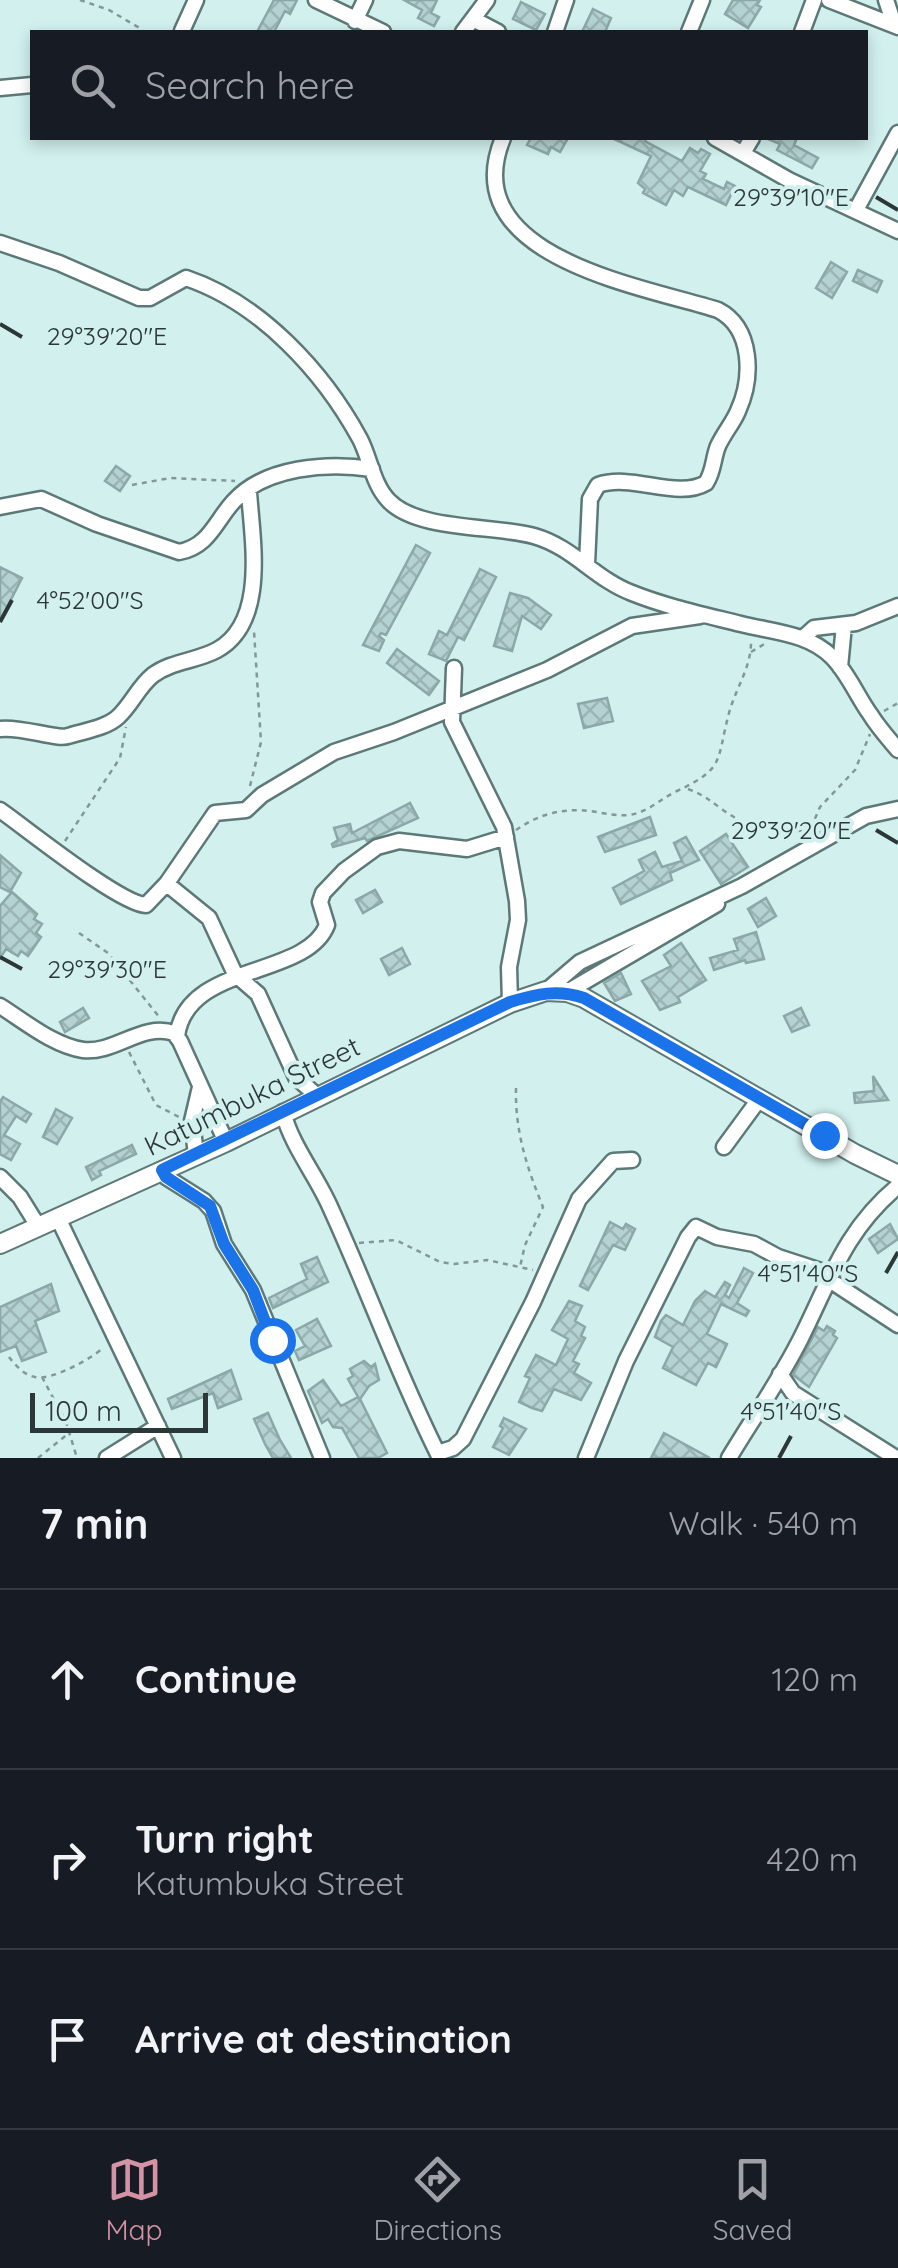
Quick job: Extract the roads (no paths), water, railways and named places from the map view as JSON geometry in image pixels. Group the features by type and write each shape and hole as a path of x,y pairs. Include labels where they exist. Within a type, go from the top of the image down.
{"main road":[{"name":"Katumbuka Street","path":"0,1244 226,1142 510,1002 546,992 567,992 617,1015 855,1154 898,1175"}],"street":[{"path":"182,30 196,0"},
{"path":"316,0 378,30"},
{"path":"355,21 366,0"},
{"path":"465,30 487,0"},
{"path":"556,30 566,0"},
{"path":"690,30 702,0"},
{"path":"803,30 814,0"},
{"path":"829,0 896,26"},
{"path":"886,0 896,26"},
{"path":"476,20 494,30"},
{"path":"0,88 30,85"},
{"path":"856,210 898,133"},
{"path":"502,140 496,164 500,204 515,227 573,264 605,278 718,310 733,320 744,344 748,372 744,396 717,448 706,483 687,489 625,481 598,485 590,499 587,564"},
{"path":"719,140 788,180 898,232"},
{"path":"744,153 751,140"},
{"path":"0,243 59,263 139,298 150,298 186,278 258,315 332,394 360,438 388,500 405,510 455,525 538,537 570,552 630,592 803,638 840,667 898,750"},
{"path":"0,508 40,499 97,524 179,552 204,541 245,491 317,466 372,469"},
{"path":"0,729 31,729 63,737 105,725 124,711 156,672 221,648 251,606 255,487"},
{"path":"803,638 814,628 869,619 898,606"},
{"path":"0,810 139,906 150,904 212,815 246,810 334,752 547,670 632,626 706,615"},
{"path":"840,667 844,625"},
{"path":"454,668 451,708 456,734 500,817 519,910 509,966 510,1002"},
{"path":"546,992 580,962 742,886 866,816 898,810"},
{"path":"567,992 866,818 898,810"},
{"path":"173,1034 190,1006 237,976 289,958 322,935 326,925 320,902 323,893 344,871 377,848 399,841 467,849 506,837"},
{"path":"167,884 209,918 237,976 258,994 292,1069 317,1096"},
{"path":"0,1006 51,1038 87,1050 156,1031 173,1034"},
{"path":"173,1034 226,1142"},
{"path":"196,1155 192,1121 200,1087"},
{"path":"724,1147 760,1098"},
{"path":"283,1112 287,1129 315,1175 404,1385 439,1456 462,1439 584,1191 614,1161 632,1160"},
{"path":"162,1170 213,1211 224,1244 253,1290 322,1458"},
{"path":"0,1177 20,1197 38,1226"},
{"path":"730,1458 800,1340 848,1243 881,1200 898,1186"},
{"path":"58,1218 173,1458"},
{"path":"586,1458 642,1330 694,1228 748,1242 817,1268 824,1272 826,1283"},
{"path":"826,1283 831,1281 898,1325"},
{"path":"780,1374 805,1402 896,1458"},
{"path":"107,1458 158,1426"}]}
